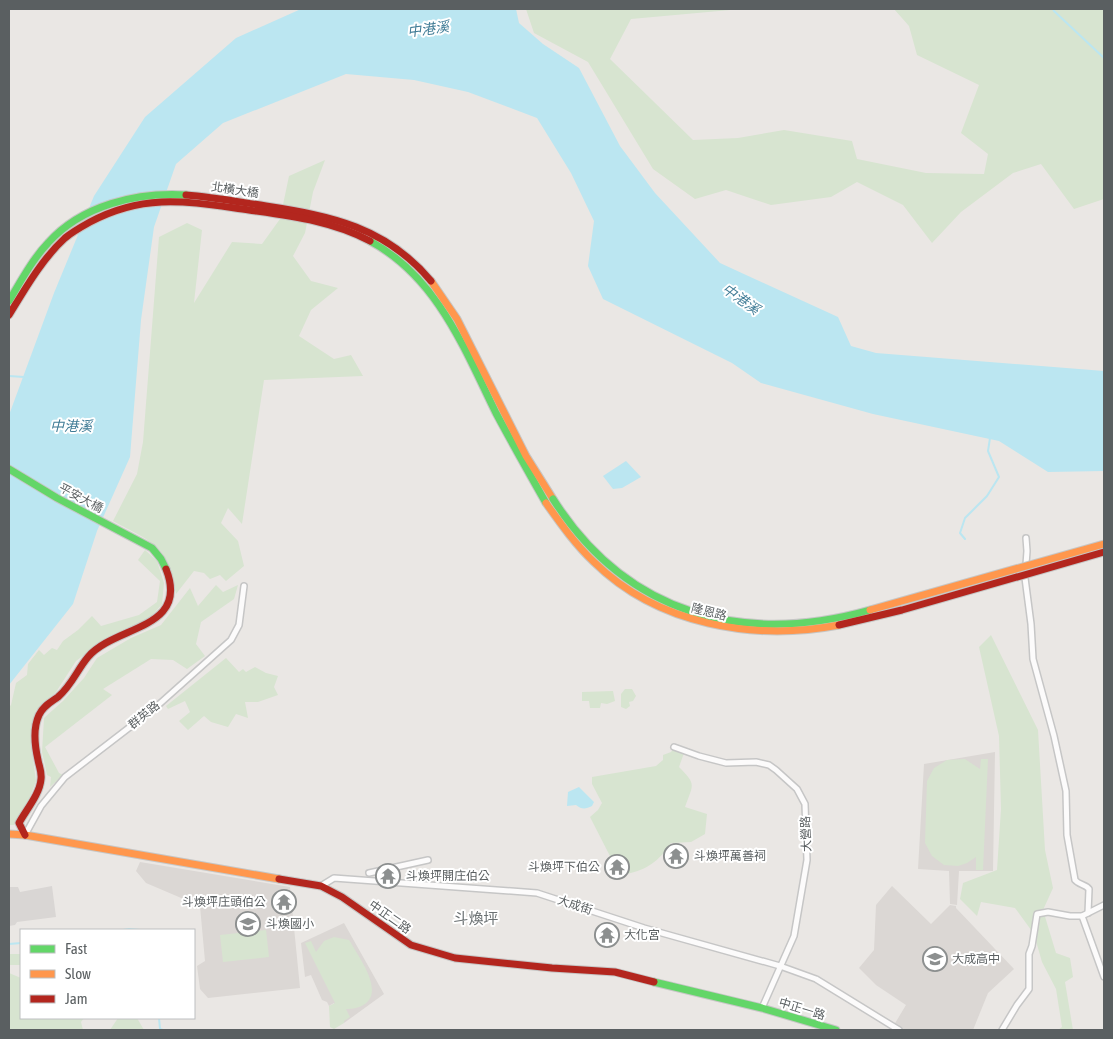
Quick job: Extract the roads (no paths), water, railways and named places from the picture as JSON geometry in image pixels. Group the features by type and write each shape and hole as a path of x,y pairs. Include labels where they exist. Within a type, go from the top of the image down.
{"main road":[{"name":"北橫大橋","path":"9,315 12,300 39,253 62,230 95,211 128,199 174,194 217,198 291,210 340,220 370,233 401,252 425,274 446,301 454,321"},
{"name":"隆恩路","path":"454,321 570,537 598,565 640,597 669,612 697,622 756,632 820,628 899,610 1104,552"},
{"name":"平安大橋","path":"9,469 57,498 152,548 162,558 167,568 171,585 168,606 152,622 94,650 81,663 76,676 59,696 40,712 36,740 41,782 20,823 25,835"},
{"name":"隆恩路","path":"549,501 603,559 643,590 672,605 699,614 756,624 795,623 855,614 1104,544"},
{"name":"中正二路","path":"9,834 25,835 321,886 342,897 411,945 455,958 552,968 615,972 762,1008"},
{"name":"中正一路","path":"762,1008 836,1030"}],"street":[{"path":"1026,538 1025,578 1031,624 1033,660 1054,736 1066,791 1067,835 1075,880 1078,884 1087,886 1089,889 1088,914"},
{"name":"群英路","path":"25,835 41,806 66,778 156,707 231,640 239,624 244,586"},
{"name":"大營路","path":"674,746 698,756 726,763 756,762 769,765 797,789 805,804 807,860 794,936 762,1008"},
{"path":"369,873 428,860"},
{"name":"大成街","path":"321,886 334,878 537,893 644,928 780,966 816,979 899,1030"},
{"path":"1002,1030 1030,989 1029,954 1032,946 1036,914 1048,912 1082,916 1104,905"},
{"path":"1082,916 1104,977"}],"water":[{"name":"中港溪","path":"301,9 516,9 519,23 543,44 579,68 620,146 655,193 720,263 838,317 851,346 876,353 1104,371 1104,471 1048,472 999,441 873,414 761,383 732,363 603,299 588,266 594,221 571,173 537,118 468,92 414,80 346,74 223,123 176,164 154,227 141,320 130,457 97,531 73,604 9,685 9,415 54,293 94,196 145,117 236,38"},
{"path":"626,461 641,477 622,488 613,489 603,476"},
{"path":"579,787 594,802 592,806 580,808 576,805 567,806 568,792"}],"waterway":[{"path":"1053,9 1104,58"},
{"path":"9,376 24,377"},
{"path":"965,539 960,533 965,518 987,496 999,477 988,451 990,438"},
{"path":"9,944 20,943"},
{"path":"159,1019 160,1029 163,1030"}],"place":[{"name":"斗煥坪萬善祠","path":"676,856"},
{"name":"斗煥坪下伯公","path":"617,867"},
{"name":"斗煥坪開庄伯公","path":"388,876"},
{"name":"斗煥坪庄頭伯公","path":"284,902"},
{"name":"斗煥國小","path":"248,924"},
{"name":"大化宮","path":"607,935"},
{"name":"大成高中","path":"935,959"}],"district":[{"name":"斗煥坪","path":"476,919"}]}
